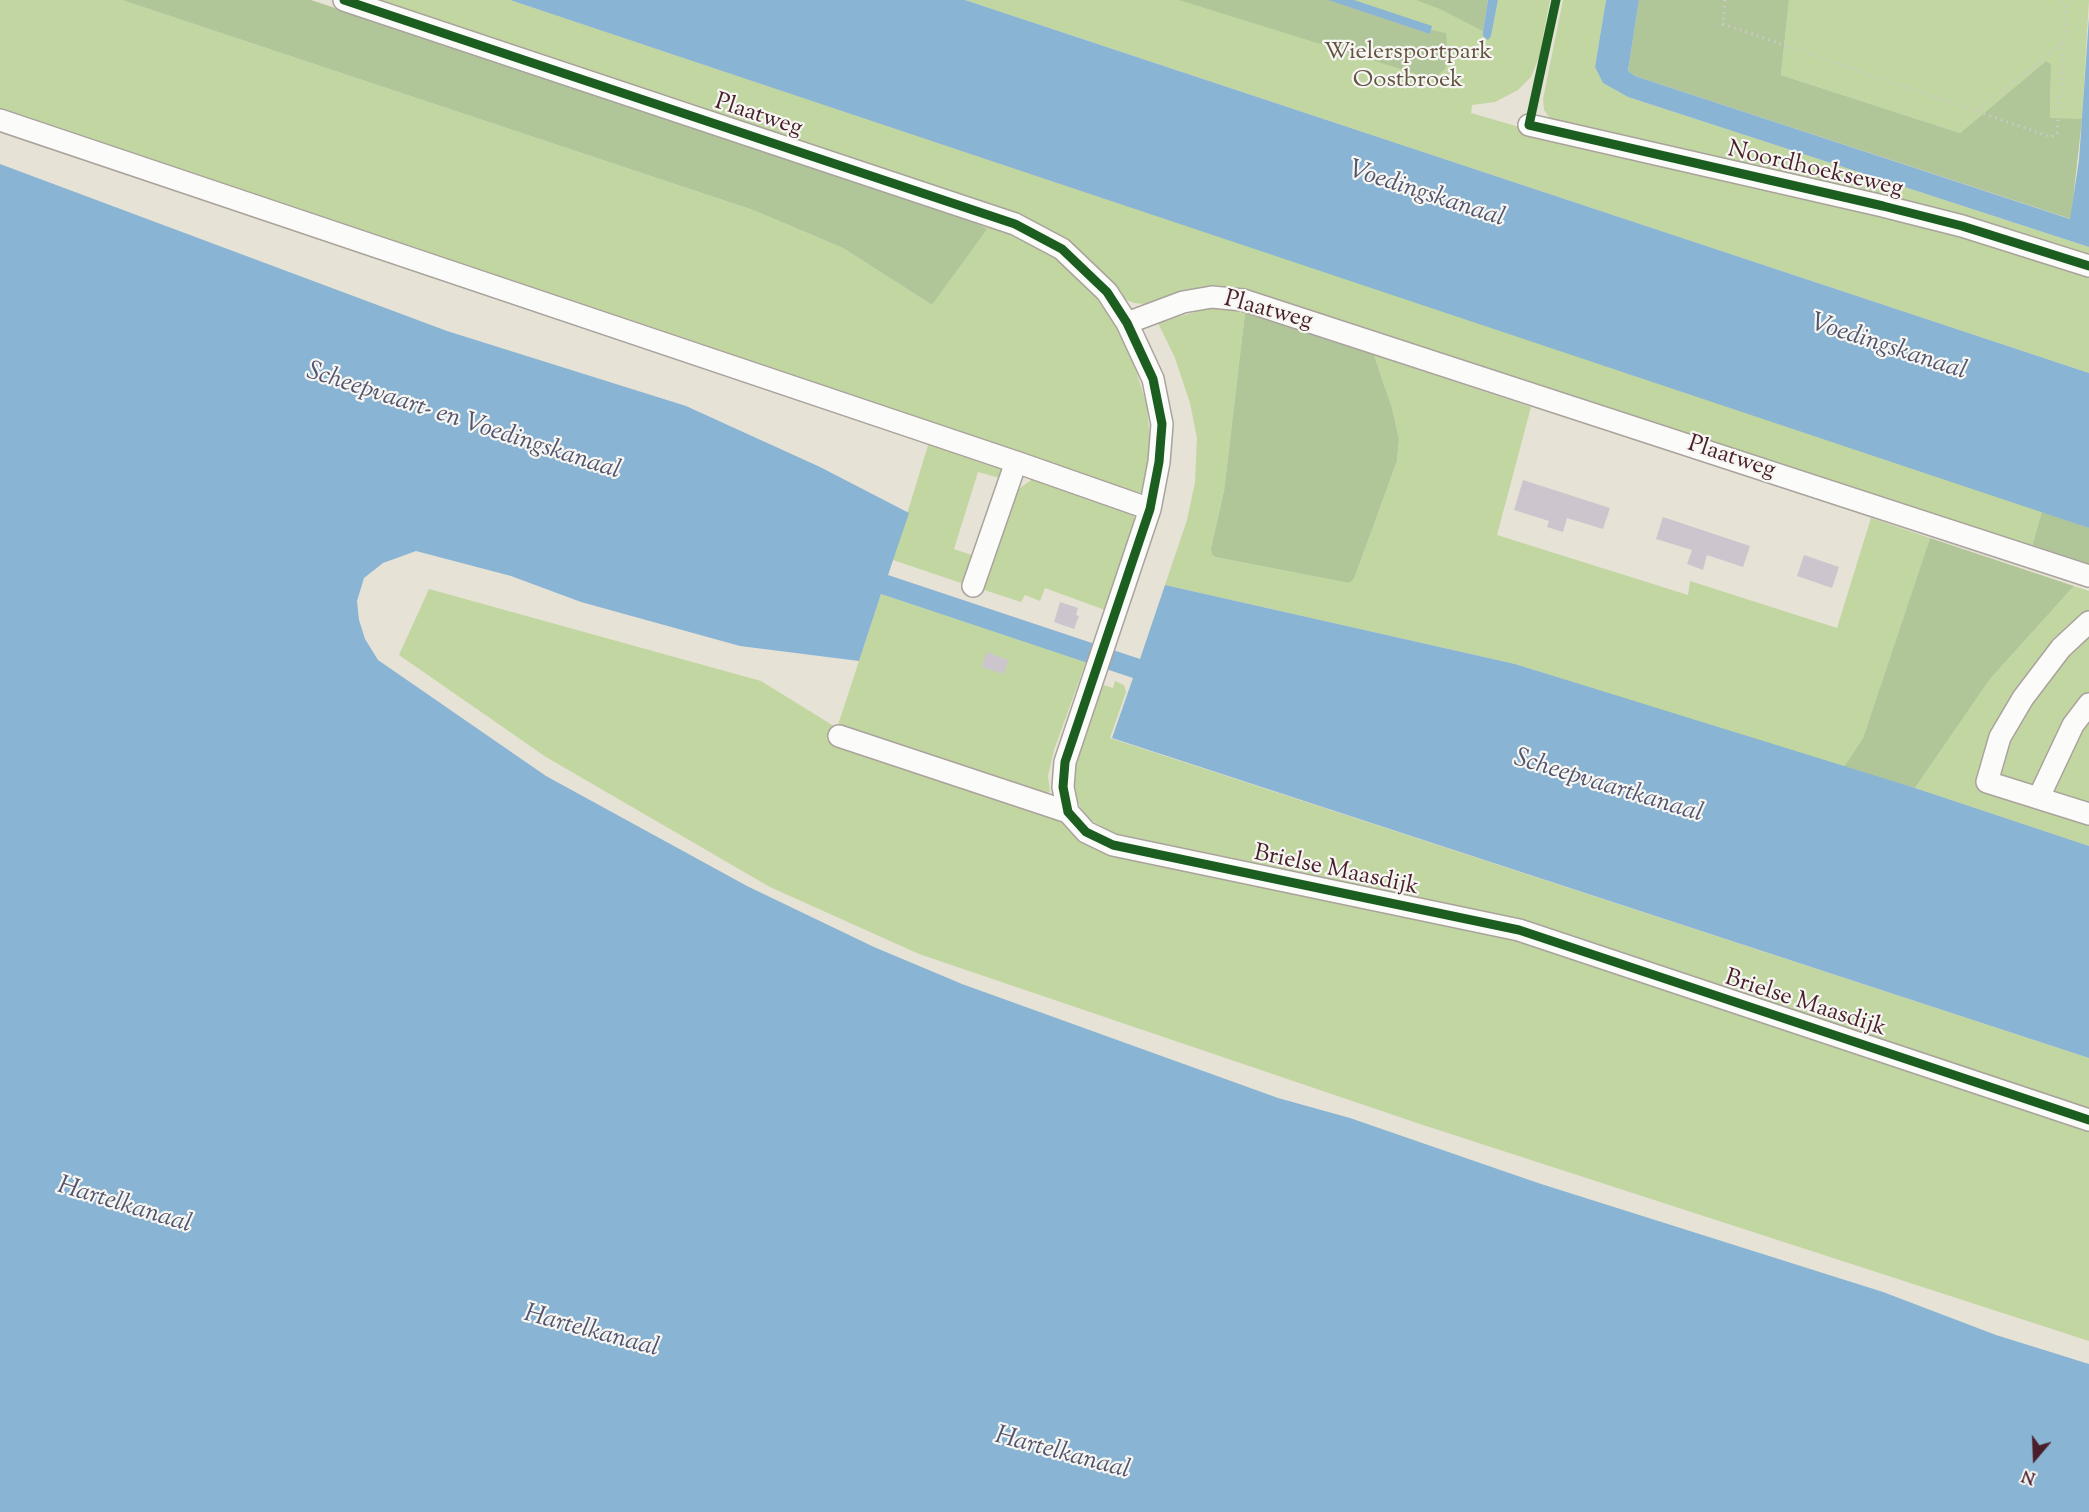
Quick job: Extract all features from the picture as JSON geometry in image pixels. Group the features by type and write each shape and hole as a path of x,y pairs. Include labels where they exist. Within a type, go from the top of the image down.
{"street":[{"name":"Plaatweg","path":"344,0 1015,224 1062,249 1107,292 1127,323 1183,302 1212,297 1243,300 2089,576"},
{"path":"0,120 1150,509"},
{"name":"Noordhoekseweg","path":"1529,125 1883,206 1962,226 2089,266"},
{"path":"838,736 1068,812 1063,787 1065,762 1150,509 1159,462 1162,424 1153,379 1127,323"},
{"path":"973,585 1016,462"},
{"path":"2089,622 2061,648 2023,698 2000,737 1987,782 2089,814"},
{"path":"2039,797 2073,725 2089,704"},
{"name":"Brielse Maasdijk","path":"1068,812 1086,832 1113,845 1519,930 2089,1120"}],"path":[{"path":"1725,0 1723,24 2051,137 2057,133 2064,42 2066,6 2060,0"},
{"path":"1977,111 2064,42"}],"green space":[{"path":"0,0 122,0 753,210 843,248 932,305 986,229 960,216 1019,236 1054,256 1079,277 1109,313 1134,364 1147,406 1151,453 1145,491 1134,494 0,115"},
{"path":"122,0 311,0 867,184 960,216 987,229 932,305 843,248 753,210"},
{"path":"367,0 510,0 2042,511 2031,550 1246,291 1217,285 1145,304 1134,303 1122,298 1088,260"},
{"name":"Wielersportpark Oostbroek","path":"965,0 1454,0 1483,31 1483,36 1491,36 1498,0 1550,0 1539,57 1531,77 1518,90 1495,102 1472,105 1471,113 1540,133 1849,204 2089,272 2089,373"},
{"name":"Wielersportpark Oostbroek","path":"1179,0 1328,0 1430,34 1431,30 1446,33 1448,54 1445,69 1433,79"},
{"path":"1416,0 1488,0 1483,31 1440,9"},
{"path":"1563,0 1606,0 1595,67 1603,83 1628,97 2089,247 2089,260 1552,121 1544,110 1543,99"},
{"path":"1639,0 1789,0 1781,75 1960,133 2046,61 2051,64 2050,118 2082,119 2071,219 1635,76 1628,71"},
{"path":"1789,0 2089,0 2082,119 2050,119 2051,64 2046,61 1960,133 1781,75"},
{"path":"1215,306 1245,313 1224,491 1211,548 1215,557 1349,583 1354,579 1397,461 1399,439 1392,408 1374,355 1531,407 1497,535 1688,595 1690,581 1837,628 1871,518 1930,538 1863,738 1843,768 1515,664 1165,585 1187,520 1195,482 1197,438 1190,403 1175,358 1158,323"},
{"path":"1245,313 1374,355 1392,408 1399,439 1397,461 1354,579 1349,583 1215,557 1212,554 1211,548 1224,491"},
{"path":"929,442 1006,466 1003,479 978,472 954,549 977,557 967,585 893,560"},
{"path":"1037,476 1131,510 1135,520 1105,610 1045,588 1040,601 1025,595 1021,602 978,588 1010,495"},
{"path":"2042,511 2089,528 2089,570 2031,550"},
{"path":"1930,538 2074,586 1990,679 1915,788 1843,768 1863,738"},
{"path":"2074,586 2089,591 2089,846 1915,788 1990,679"},
{"path":"429,589 761,681 837,728 826,739 1065,818 1083,837 1455,921 2089,1129 2089,1341 1423,1125 919,954 770,887 546,757 399,655"},
{"path":"881,594 1086,662 1054,750 1048,776 1050,791 1043,799 837,728"},
{"path":"1115,681 1124,685 1126,692 1110,738 2089,1058 2089,1111 1519,921 1409,895 1113,833 1084,816 1074,792 1071,767 1097,683 1113,688"}],"water":[{"name":"Voedingskanaal","path":"510,0 965,0 2089,373 2089,528"},
{"path":"1328,0 1354,0 1432,26 1430,34"},
{"path":"1488,0 1498,0 1491,36 1488,40 1483,36 1483,31"},
{"path":"1606,0 1639,0 1628,71 1635,76 2070,219 2079,160 2089,17 2089,247 1628,97 1603,83 1595,67"},
{"path":"0,164 447,331 686,406 820,467 909,513 888,575 1140,659 1165,585 1515,664 1915,788 2089,846 2089,1058 1112,738 1133,678 881,594 859,661 740,646 581,602 511,576 416,551 383,563 364,578 357,601 359,620 365,639 378,660 546,776 747,886 874,947 962,984 1278,1098 1350,1118 1538,1183 1883,1292 1996,1335 2089,1364 2089,1512 0,1512"}],"building":[{"path":"1523,480 1610,508 1603,529 1567,518 1563,532 1547,527 1549,521 1514,510"},
{"path":"1663,517 1750,546 1743,567 1707,555 1703,570 1687,564 1692,550 1656,539"},
{"path":"1804,555 1839,567 1832,588 1797,576"},
{"path":"1060,602 1078,608 1076,615 1079,616 1074,629 1054,622"},
{"path":"987,652 1008,660 1004,674 982,667"}],"cycle path":[{"path":"344,0 1015,224 1062,249 1107,292 1127,323 1153,379 1162,424 1159,462 1150,509 1065,762 1063,787 1068,812 1086,832 1113,845 1519,930 2089,1120"},
{"path":"1556,0 1529,125 1883,206 1962,226 2089,266"}],"water label":[{"name":"Scheepvaart- en Voedingskanaal","path":"463,423"},
{"name":"Scheepvaartkanaal","path":"1608,788"},
{"name":"Hartelkanaal","path":"124,1207"},
{"name":"Hartelkanaal","path":"591,1333"},
{"name":"Hartelkanaal","path":"1062,1455"}]}
